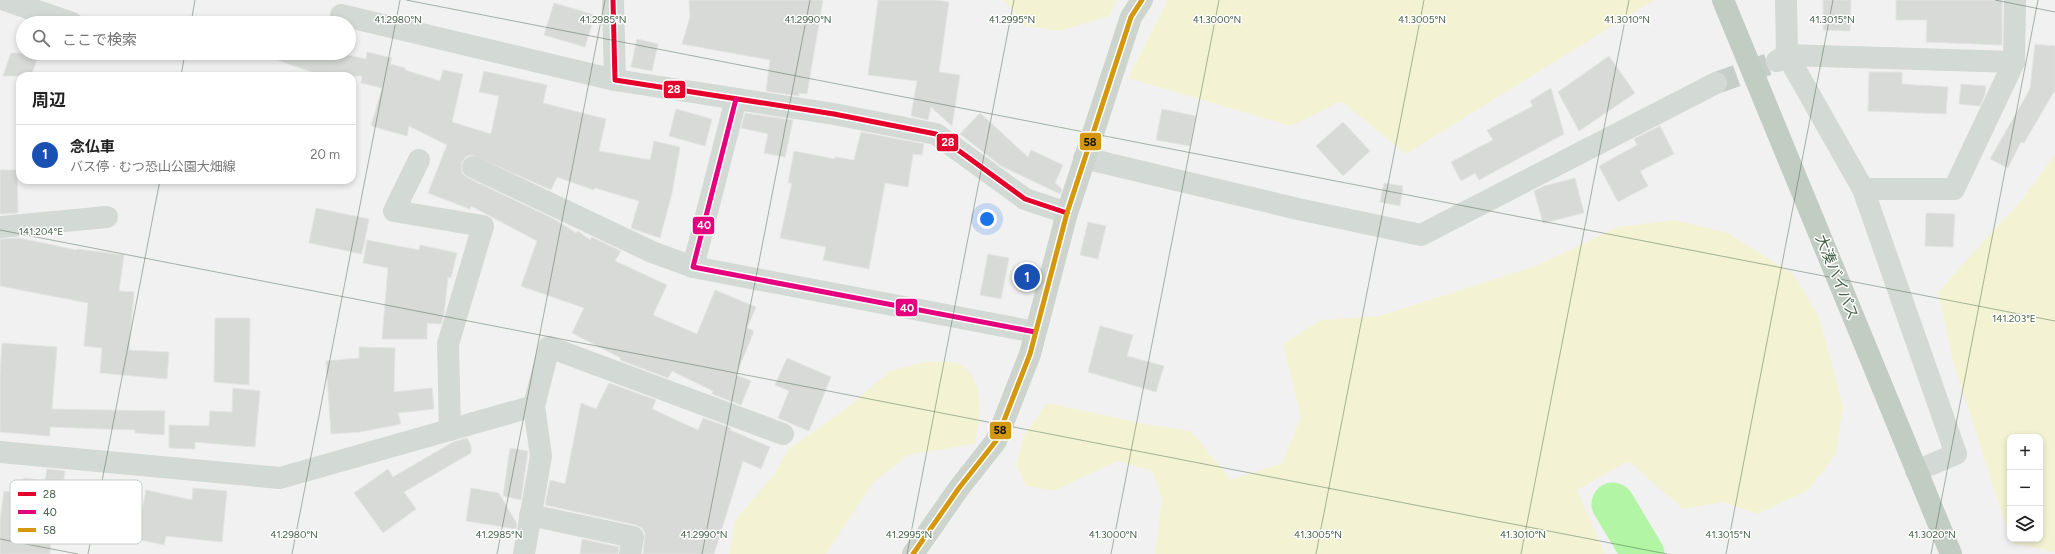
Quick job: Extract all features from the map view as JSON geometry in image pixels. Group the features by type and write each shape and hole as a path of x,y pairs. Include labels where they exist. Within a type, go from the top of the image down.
{"highway":[{"name":"大湊バイパス","path":"1723,0 1951,554"}],"main road":[{"path":"913,554 959,488 996,442 1030,354 1067,213 1084,158 1131,17 1142,0"}],"street":[{"path":"5,0 52,16"},
{"path":"613,0 616,80"},
{"path":"1786,0 1782,58 1863,189 1956,454 1916,471"},
{"path":"1863,189 1954,189 2014,62 2015,0"},
{"path":"341,15 345,16"},
{"path":"356,19 616,80 834,114 936,134 1025,199 1067,213"},
{"path":"1782,58 2014,62"},
{"path":"1084,158 1298,209 1421,235 1716,83"},
{"path":"693,267 736,99"},
{"path":"419,160 394,211 483,226 448,344 450,430"},
{"path":"473,168 652,252 693,267 1035,332"},
{"path":"0,227 107,217"},
{"path":"524,554 541,456 534,406 549,347 784,434"},
{"path":"0,452 280,478 534,406"},
{"path":"530,515 633,537 630,554"}],"green space":[{"path":"1004,0 1117,0 1109,16 1060,31 1025,26"},
{"path":"1168,0 1654,0 1406,154 1341,101 1291,126 1128,78"},
{"path":"2055,154 2055,552 2011,542 2043,542 2043,434 2007,434 2007,530 1953,361 1938,292 2024,197"},
{"path":"1675,220 1728,233 1794,275 1819,317 1843,406 1836,454 1808,490 1757,514 1723,502 1683,509 1628,461 1577,490 1605,554 1155,554 1162,498 1152,471 1117,461 1054,491 1026,486 1016,464 1025,434 1047,403 1145,424 1191,431 1231,480 1282,463 1301,417 1283,344 1321,320 1379,316 1536,266 1618,227"},
{"path":"924,362 947,362 959,364 968,371 974,379 978,390 980,412 975,444 908,455 873,483 826,554 729,554 735,520 773,476 788,450 848,407 890,371"}],"building":[{"path":"689,0 823,0 807,94 799,93 799,96 766,91 770,60 682,44 690,17"},
{"path":"878,0 935,0 949,2 939,72 960,75 952,126 931,107 928,120 911,116 917,81 868,75"},
{"path":"1823,0 1851,0 1850,31 1823,30"},
{"path":"1896,0 2002,0 2002,45 1926,42 1927,20 1896,20"},
{"path":"554,3 595,15 585,47 544,35"},
{"path":"637,39 658,44 652,71 631,67"},
{"path":"2035,44 2055,46 2055,90 2024,143 2021,142 2008,168 1990,159 2030,89"},
{"path":"367,52 392,58 390,64 440,81 443,70 463,74 452,122 491,134 499,96 479,92 484,71 547,85 543,103 606,119 599,151 650,160 654,141 680,147 672,193 660,238 631,228 639,201 595,188 594,190 557,177 551,190 472,155 466,157 462,162 461,168 463,174 468,178 554,219 576,233 578,231 590,240 592,237 621,251 615,261 667,285 653,315 697,334 715,290 756,307 747,328 754,331 736,375 751,381 741,405 712,394 713,391 672,371 668,378 620,360 621,358 572,333 584,308 521,286 537,241 471,206 470,209 428,193 447,145 409,126 407,136 371,126 382,88 361,83 362,76 356,76 356,72 312,72 277,60 356,60 356,57 366,59"},
{"path":"11,53 16,53 16,60 37,60 32,72 16,72 16,76 3,76"},
{"path":"1609,56 1635,93 1579,131 1558,92"},
{"path":"1869,72 1902,72 1902,84 1948,87 1946,114 1868,111"},
{"path":"1961,84 1986,86 1985,94 1980,106 1959,104"},
{"path":"1551,88 1564,134 1479,180 1475,173 1461,181 1451,162 1493,140 1487,130 1533,106 1530,101"},
{"path":"676,109 712,119 705,146 669,136"},
{"path":"1162,109 1196,116 1190,146 1156,140"},
{"path":"745,113 793,120 785,157 764,153 768,134 741,128"},
{"path":"980,113 1028,157 1031,150 1063,165 1055,183 1062,189 1060,194 1001,166 960,134"},
{"path":"1343,122 1370,151 1343,176 1316,146"},
{"path":"1660,126 1674,154 1640,171 1648,186 1618,202 1599,166 1637,145 1634,139"},
{"path":"861,132 924,144 922,155 913,154 908,187 885,183 869,269 823,260 826,247 780,238 792,183 788,183 794,151 835,159 835,157 854,160"},
{"path":"0,170 16,170 18,213 0,214"},
{"path":"1575,178 1584,213 1543,223 1534,191 1544,186"},
{"path":"1384,183 1403,186 1400,206 1380,202"},
{"path":"316,208 369,219 362,254 309,243"},
{"path":"1926,213 1955,214 1953,247 1925,246"},
{"path":"1088,222 1106,226 1098,259 1080,255"},
{"path":"19,238 76,250 124,255 119,291 134,292 129,350 169,352 167,379 100,373 102,348 84,346 88,303 0,286 0,239"},
{"path":"367,240 419,250 420,245 457,253 451,278 448,277 444,314 441,324 427,323 427,339 382,339 388,268 363,263"},
{"path":"988,254 1009,258 1001,299 980,295"},
{"path":"215,318 250,318 249,385 214,382"},
{"path":"1100,326 1133,335 1127,356 1164,366 1156,392 1088,372"},
{"path":"2,343 57,347 52,409 165,411 164,435 135,433 135,430 50,427 50,436 0,432 0,375"},
{"path":"359,347 395,348 394,392 432,388 434,409 398,413 401,424 360,432 331,434 326,361 359,358"},
{"path":"787,358 831,377 809,431 778,418 789,391 775,385"},
{"path":"609,383 656,400 652,409 698,430 703,418 731,428 730,430 770,447 761,469 743,461 714,554 643,554 645,533 642,528 636,525 545,505 550,480 565,484 581,403 596,409"},
{"path":"233,388 260,391 255,447 195,442 195,449 169,448 169,425 209,426 210,411 232,412"},
{"path":"467,438 471,446 471,453 404,492 416,509 383,533 354,493 388,469 393,477 453,442"},
{"path":"510,448 528,451 521,500 503,496"},
{"path":"47,469 65,471 64,480 45,480"},
{"path":"24,478 38,480 24,480"},
{"path":"193,488 227,491 222,542 166,536 164,545 142,540 142,510 146,490 192,500"},
{"path":"471,488 499,493 517,524 516,529 466,521"},
{"path":"4,491 10,492 10,544 50,544 50,554 0,554 0,519"},
{"path":"582,539 619,547 618,554 580,554"}],"waterway":[{"path":"1613,504 1643,554"}],"tunnel":[{"path":"1716,83 1777,61"}],"transit line":[{"name":"28","path":"613,0 615,80 834,114 936,134 1025,199 1067,213"},
{"name":"58","path":"913,554 959,488 996,441 1030,354 1067,213 1131,17 1142,0"},
{"name":"40","path":"736,99 693,267 1035,332"}],"place":[{"name":"念仏車","path":"1027,277"}]}
